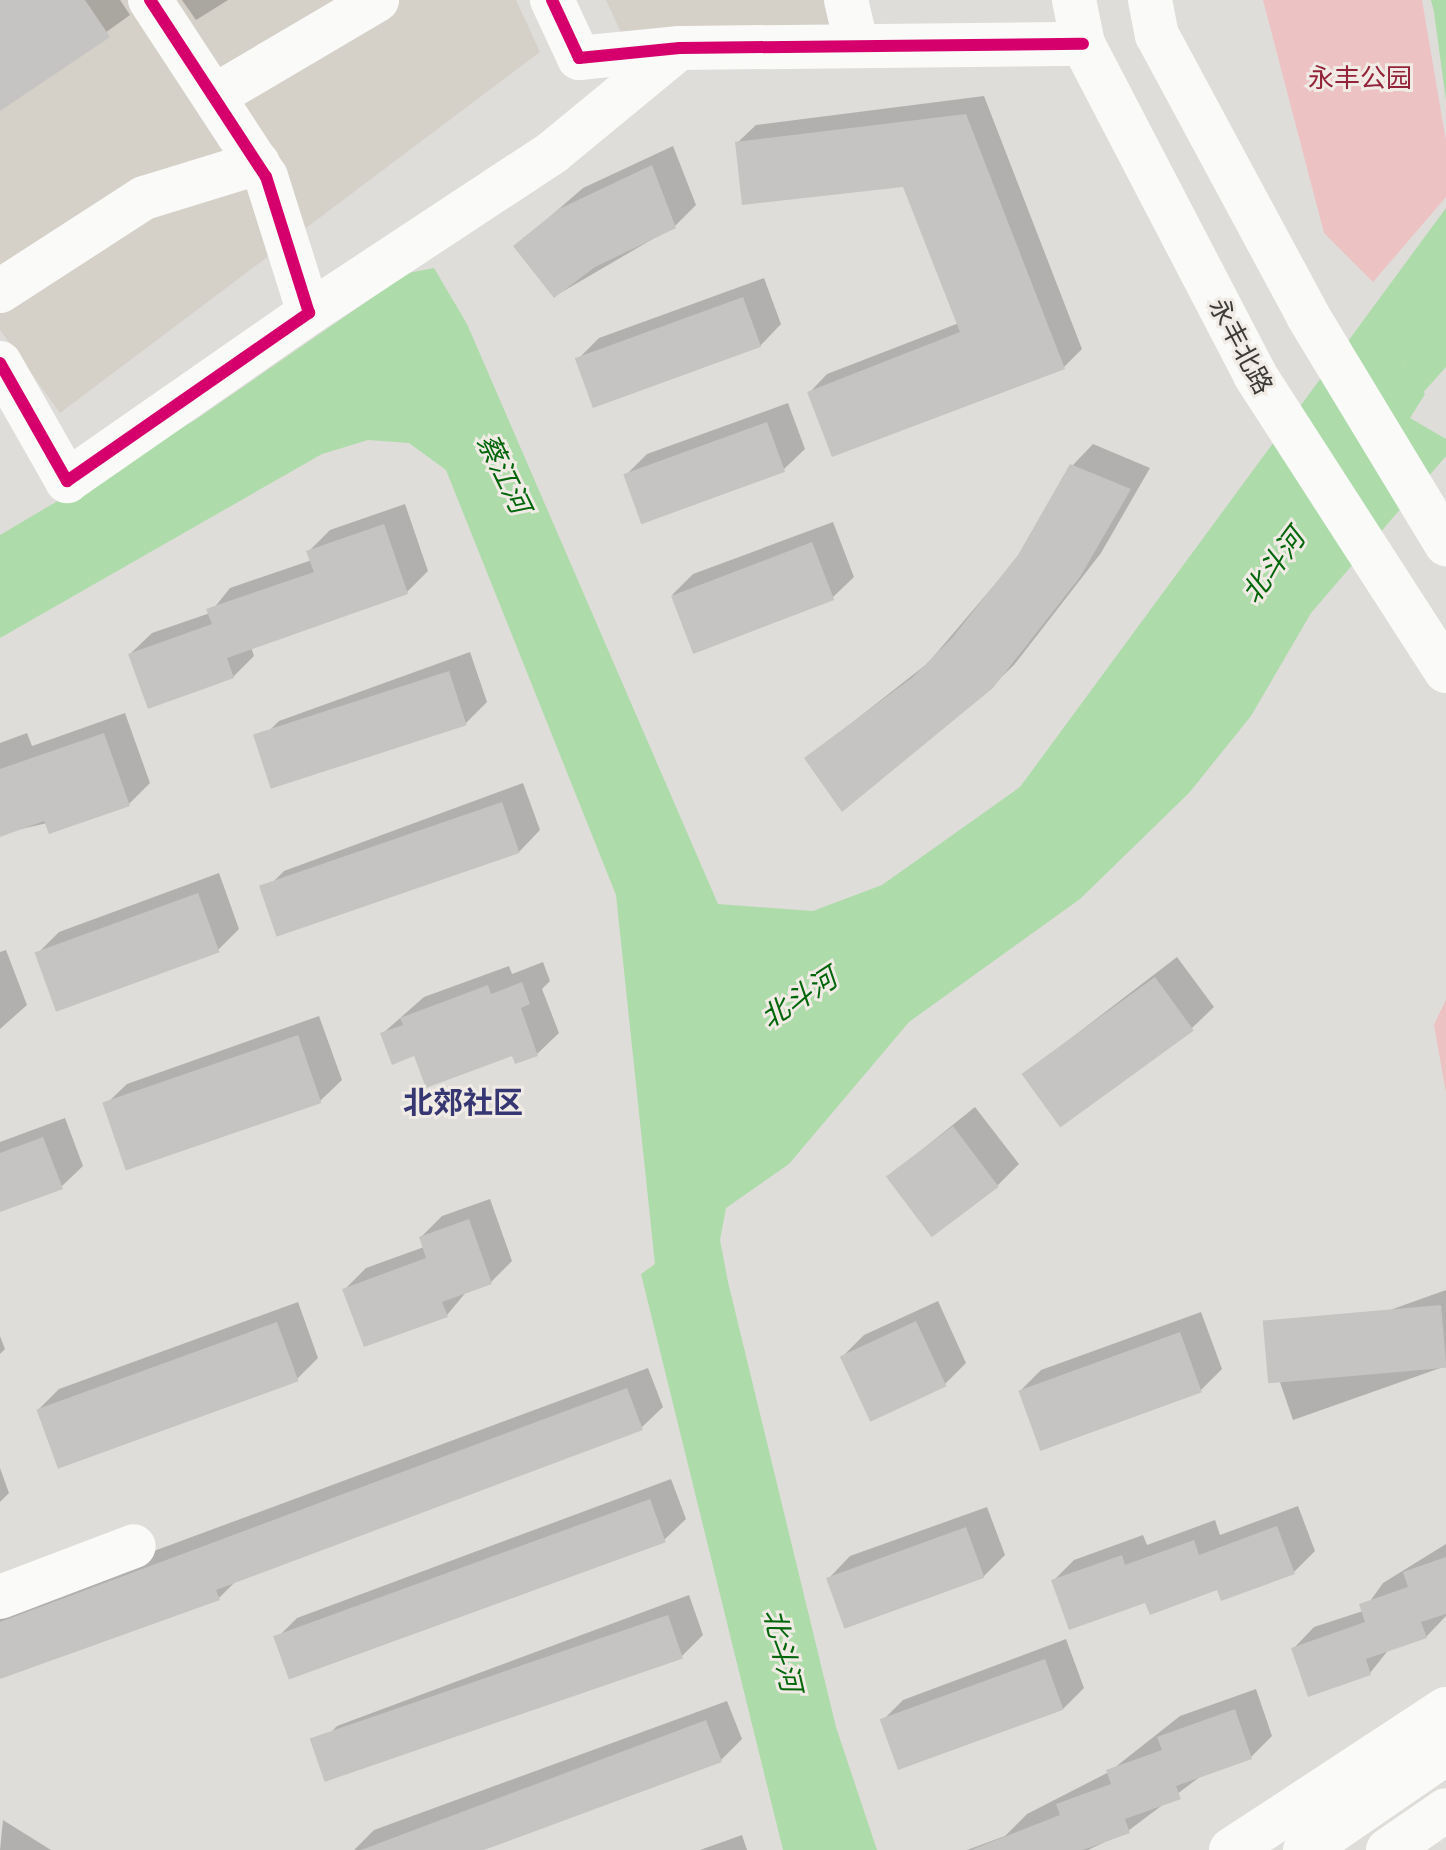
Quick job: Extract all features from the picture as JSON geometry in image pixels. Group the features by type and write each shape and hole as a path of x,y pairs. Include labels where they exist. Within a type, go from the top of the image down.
{"street":[{"path":"150,0 216,95 258,163 309,313"},
{"path":"216,95 377,0"},
{"path":"552,0 579,58 680,48 856,43 1083,44"},
{"path":"846,0 856,43"},
{"name":"永丰北路","path":"1074,0 1083,44 1255,375 1394,601 1446,671"},
{"path":"1150,0 1157,35 1308,316 1446,544"},
{"path":"0,363 67,481 309,313 553,152 680,48"},
{"path":"0,291 144,198 258,163"},
{"path":"0,1597 134,1546"},
{"path":"1231,1850 1446,1709"},
{"path":"1305,1850 1446,1753"},
{"path":"1388,1850 1446,1810"}],"shaded area":[{"path":"0,0 516,0 540,52 60,413 0,330"},
{"path":"606,0 848,0 854,34 624,39"}],"green space":[{"name":"永丰公园","path":"1263,0 1422,0 1446,141 1446,197 1373,282 1324,233"},
{"path":"1446,999 1446,1093 1434,1025"}],"water":[{"path":"1431,0 1446,0 1446,101 1434,12"},
{"name":"蔡江河","path":"1446,208 1446,345 1422,350 1403,366 1425,394 1410,418 1446,439 1446,456 1311,613 1251,716 1189,793 1080,899 909,1022 789,1164 726,1208 720,1240 728,1282 836,1727 877,1850 783,1850 641,1274 655,1264 616,895 446,470 409,443 368,440 322,454 0,638 0,535 195,420 408,273 434,268 467,324 718,904 813,911 882,885 1020,787"}],"building":[{"path":"0,0 85,0 110,37 0,111"},
{"path":"966,114 1065,369 832,457 807,392 960,332 903,187 742,205 735,142"},
{"path":"652,165 676,228 595,267 554,298 513,246 559,209"},
{"path":"743,297 761,347 593,408 575,358"},
{"path":"767,422 785,472 641,524 623,474"},
{"path":"1070,464 1131,489 1080,577 993,688 842,812 804,758 913,677 952,638 1018,555"},
{"path":"384,524 408,594 227,658 234,678 148,709 128,654 212,624 206,609 314,572 306,551"},
{"path":"812,542 834,600 693,654 671,596"},
{"path":"449,671 467,725 271,789 253,735"},
{"path":"104,733 130,806 49,834 44,821 0,837 0,769"},
{"path":"502,802 520,853 277,937 259,886"},
{"path":"198,893 220,952 56,1012 34,953"},
{"path":"1155,977 1194,1030 1060,1127 1022,1074"},
{"path":"522,982 530,1004 521,1008 538,1056 515,1064 512,1056 426,1088 414,1056 392,1065 380,1033 403,1025 400,1018 488,985 491,994"},
{"path":"298,1035 321,1103 126,1170 102,1102"},
{"path":"953,1126 999,1187 932,1237 886,1177"},
{"path":"43,1137 63,1189 0,1212 0,1153"},
{"path":"469,1219 492,1284 442,1302 448,1317 364,1347 342,1289 426,1258 419,1237"},
{"path":"1441,1305 1446,1368 1268,1383 1263,1321"},
{"path":"916,1321 946,1386 870,1422 840,1356"},
{"path":"277,1322 299,1381 58,1469 36,1410"},
{"path":"1180,1332 1202,1392 1040,1451 1018,1391"},
{"path":"627,1388 643,1430 216,1590 220,1600 0,1679 0,1622"},
{"path":"650,1499 666,1542 289,1679 273,1636"},
{"path":"1277,1526 1295,1574 1221,1601 1217,1590 1150,1615 1145,1603 1069,1630 1051,1580 1122,1555 1125,1565 1194,1540 1199,1555"},
{"path":"966,1527 984,1578 844,1629 826,1578"},
{"path":"1446,1557 1446,1614 1421,1622 1427,1638 1366,1659 1371,1675 1308,1697 1291,1648 1365,1622 1359,1604 1408,1587 1403,1572"},
{"path":"668,1615 683,1658 325,1782 310,1738"},
{"path":"1045,1659 1063,1710 898,1770 880,1719"},
{"path":"1235,1709 1252,1759 1176,1786 1181,1799 1125,1819 1130,1833 1083,1850 971,1850 1060,1815 1056,1804 1111,1784 1106,1770 1162,1750 1157,1737"},
{"path":"706,1720 722,1762 484,1850 361,1850"}],"waterway":[{"name":"北斗河","path":"1385,411 1446,343"}],"cycle path":[{"path":"0,363 67,481 309,313 266,177 150,0"},
{"path":"552,0 579,58 680,48 1083,44"}],"district":[{"name":"北郊社区","path":"463,1101"}]}
